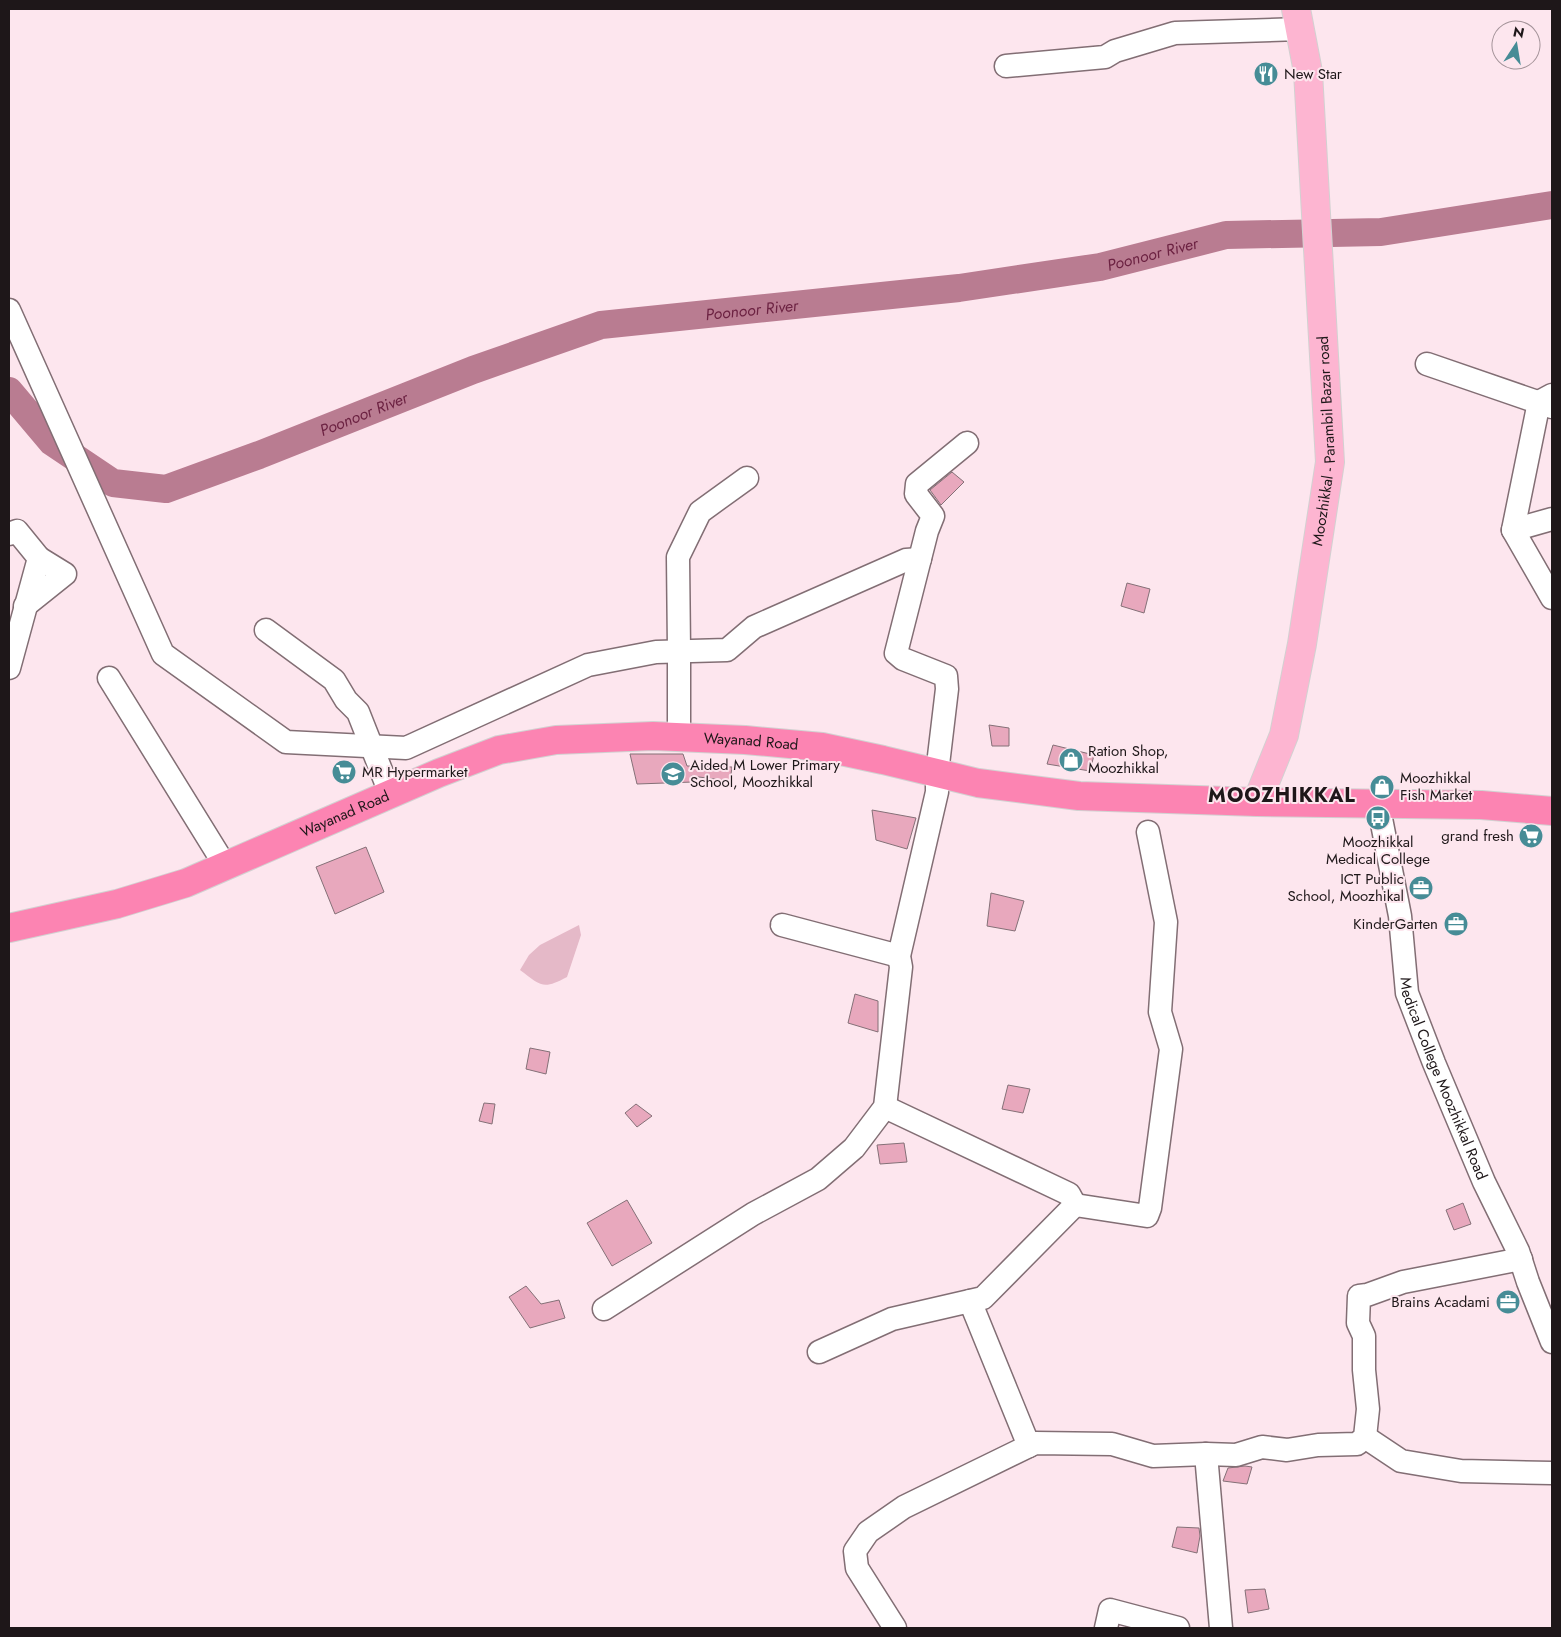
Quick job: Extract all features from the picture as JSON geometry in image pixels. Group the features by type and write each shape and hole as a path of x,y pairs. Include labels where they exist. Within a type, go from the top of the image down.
{"highway":[{"name":"Wayanad Road","path":"9,928 117,904 186,884 438,772 499,750 556,740 653,736 744,740 822,747 978,783 1079,796 1256,802 1481,805 1552,811"}],"main road":[{"name":"Moozhikkal - Parambil Bazar road","path":"1256,802 1284,735 1302,644 1330,462 1308,72 1298,19"}],"street":[{"path":"1006,66 1105,57 1115,51 1175,33 1298,19"},
{"path":"9,310 163,654 286,742 406,748 588,665 656,652 727,650 754,627 906,560 920,559"},
{"path":"1427,364 1548,401 1513,530 1552,598"},
{"path":"604,1309 753,1214 818,1179 854,1148 885,1107 901,967 899,956 937,792 936,773 947,690 946,676 903,659 896,653 927,531 933,516 916,494 917,484 967,443"},
{"path":"679,737 678,557 700,512 747,478"},
{"path":"1513,530 1552,519"},
{"path":"9,534 17,531 39,558 9,668"},
{"path":"266,630 334,680 346,700 358,712 390,793"},
{"path":"109,678 226,866"},
{"name":"Medical College Moozhikkal Road","path":"1378,803 1400,916 1407,993 1484,1182 1521,1259 1552,1342"},
{"path":"1075,1205 1147,1216 1150,1208 1171,1049 1160,1012 1166,922 1148,832"},
{"path":"782,925 899,956"},
{"path":"885,1107 1069,1194 1075,1205"},
{"path":"819,1352 892,1319 983,1298 1075,1205"},
{"path":"895,1628 857,1568 855,1551 868,1532 904,1507 1035,1443 1112,1444 1153,1456 1236,1455 1262,1447 1287,1450 1318,1445 1357,1444 1365,1437 1368,1409 1364,1370 1364,1336 1358,1323 1359,1296 1403,1282 1521,1259"},
{"path":"970,1301 1029,1446"},
{"path":"1365,1437 1401,1461 1461,1470 1552,1472"},
{"path":"1206,1454 1221,1628"},
{"path":"1106,1628 1110,1610 1178,1628"}],"shaded area":[{"path":"579,925 581,935 567,977 547,985 538,983 520,970 529,955 540,945"}],"building":[{"path":"952,472 964,482 941,505 930,490"},
{"path":"1127,583 1150,589 1144,613 1121,606"},
{"path":"989,725 1009,728 1009,746 992,746"},
{"name":"Ration Shop, Moozhikkal","path":"1053,745 1094,755 1090,771 1047,764"},
{"path":"630,754 683,754 687,766 732,767 730,781 691,776 693,782 637,784"},
{"path":"872,810 916,818 907,849 876,840"},
{"path":"366,847 384,892 335,914 316,867"},
{"path":"991,893 1024,901 1015,931 987,926"},
{"path":"855,994 878,1001 878,1032 848,1023"},
{"path":"530,1048 550,1052 546,1074 526,1069"},
{"path":"1008,1085 1030,1089 1023,1113 1002,1109"},
{"path":"484,1103 495,1104 492,1124 479,1121"},
{"path":"636,1104 652,1116 637,1127 625,1113"},
{"path":"904,1143 907,1162 880,1164 877,1145"},
{"path":"627,1200 652,1243 612,1266 587,1223"},
{"path":"1463,1203 1471,1224 1454,1230 1446,1210"},
{"path":"526,1286 541,1304 559,1300 565,1318 530,1328 509,1297"},
{"path":"1252,1467 1247,1484 1223,1481 1228,1468"},
{"path":"1177,1527 1199,1528 1200,1536 1197,1553 1172,1547"},
{"path":"1265,1589 1269,1609 1248,1613 1245,1590"}],"waterway":[{"name":"Poonoor River","path":"9,391 52,442 113,483 166,489 259,455 473,370 601,325 959,288 1100,267 1226,235 1381,232 1552,205"}],"place":[{"name":"New Star","path":"1266,74"},
{"name":"Ration Shop, Moozhikkal","path":"1071,760"},
{"name":"MR Hypermarket","path":"344,772"},
{"name":"Aided M Lower Primary School, Moozhikkal","path":"673,774"},
{"name":"Moozhikkal Fish Market","path":"1382,787"},
{"name":"Moozhikkal Medical College","path":"1378,818"},
{"name":"grand fresh","path":"1531,836"},
{"name":"ICT Public School, Moozhikal","path":"1421,888"},
{"name":"KinderGarten","path":"1456,924"},
{"name":"Brains Acadami","path":"1508,1302"}],"district":[{"name":"MOOZHIKKAL","path":"1282,795"}]}
